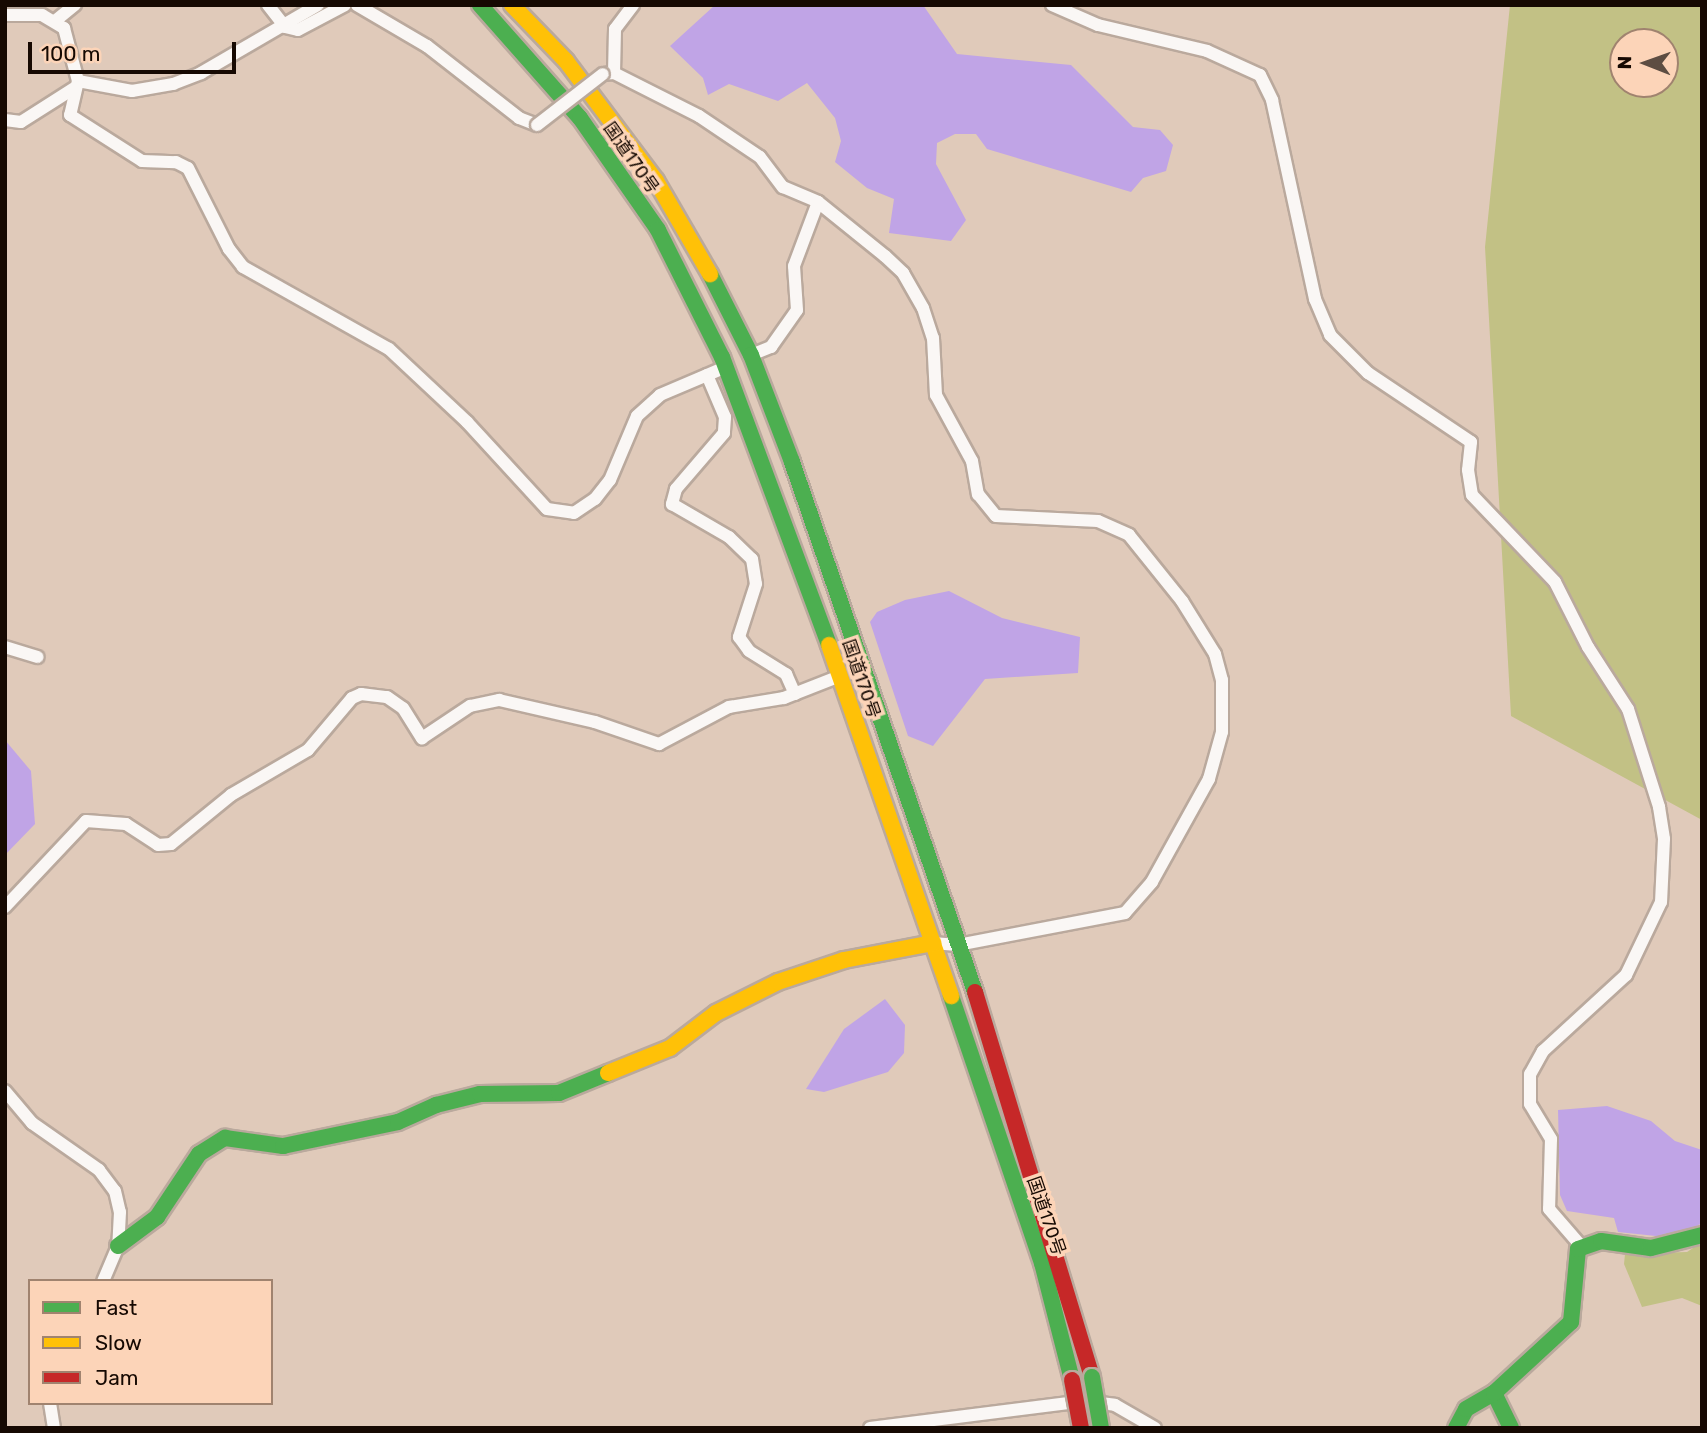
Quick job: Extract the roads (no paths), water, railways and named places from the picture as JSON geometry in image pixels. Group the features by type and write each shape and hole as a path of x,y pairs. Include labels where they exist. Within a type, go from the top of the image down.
{"main road":[{"name":"国道170号","path":"480,5 580,118 658,230 726,367 840,676 1042,1263 1072,1380 1081,1428"},
{"name":"国道170号","path":"512,5 566,61 656,181 728,305 751,355 792,462 957,945 1052,1237 1092,1377 1101,1428"},
{"path":"118,1246 156,1217 199,1154 225,1138 283,1146 398,1122 436,1105 480,1094 559,1093 670,1048 716,1013 778,982 844,960 933,943"},
{"path":"1456,1428 1466,1409 1494,1392 1571,1322 1576,1303 1572,1271 1578,1249 1601,1241 1651,1248 1702,1236"},
{"path":"1494,1392 1511,1428"}],"street":[{"path":"55,20 75,5"},
{"path":"268,5 285,27 298,30 345,5"},
{"path":"5,120 21,122 77,84 132,90 173,84 285,27 318,5"},
{"path":"357,5 427,46 519,118 537,125 608,74 615,29 634,5"},
{"path":"1052,5 1098,25 1208,51 1260,75 1272,100 1315,299 1330,335 1368,373 1471,442 1468,470 1472,495 1555,582 1588,646 1628,709 1659,807 1664,839 1661,902 1626,975 1543,1051 1530,1074 1530,1104 1551,1139 1549,1209 1581,1246 1578,1249"},
{"path":"5,15 42,15 55,20 64,28 77,84 70,115 142,161 176,162 188,168 229,249 243,267 389,349 467,422 547,509 574,513 595,499 610,480 637,416 660,395 726,367"},
{"path":"608,74 699,116 760,157 783,187 818,202 885,256 909,285 933,338 936,395 972,461 978,494 996,516 1098,521 1129,535 1206,635 1223,680 1222,732 1209,779 1152,882 1125,913 957,945 933,943"},
{"path":"751,355 771,347 797,310 794,266 818,202"},
{"path":"707,375 724,417 724,433 676,489 672,504 729,537 752,559 756,584 741,624 741,644 786,674 794,694"},
{"path":"5,647 37,657"},
{"path":"5,907 86,821 126,824 158,845 171,844 231,795 308,750 337,714 361,694 387,697 403,708 422,738 470,706 499,700 595,722 659,744 729,707 794,694 840,676"},
{"path":"5,1091 53,1142 107,1177 120,1212 118,1246 104,1279"},
{"path":"870,1428 1084,1401 1122,1408 1155,1428"},
{"path":"50,1405 54,1428"}]}
